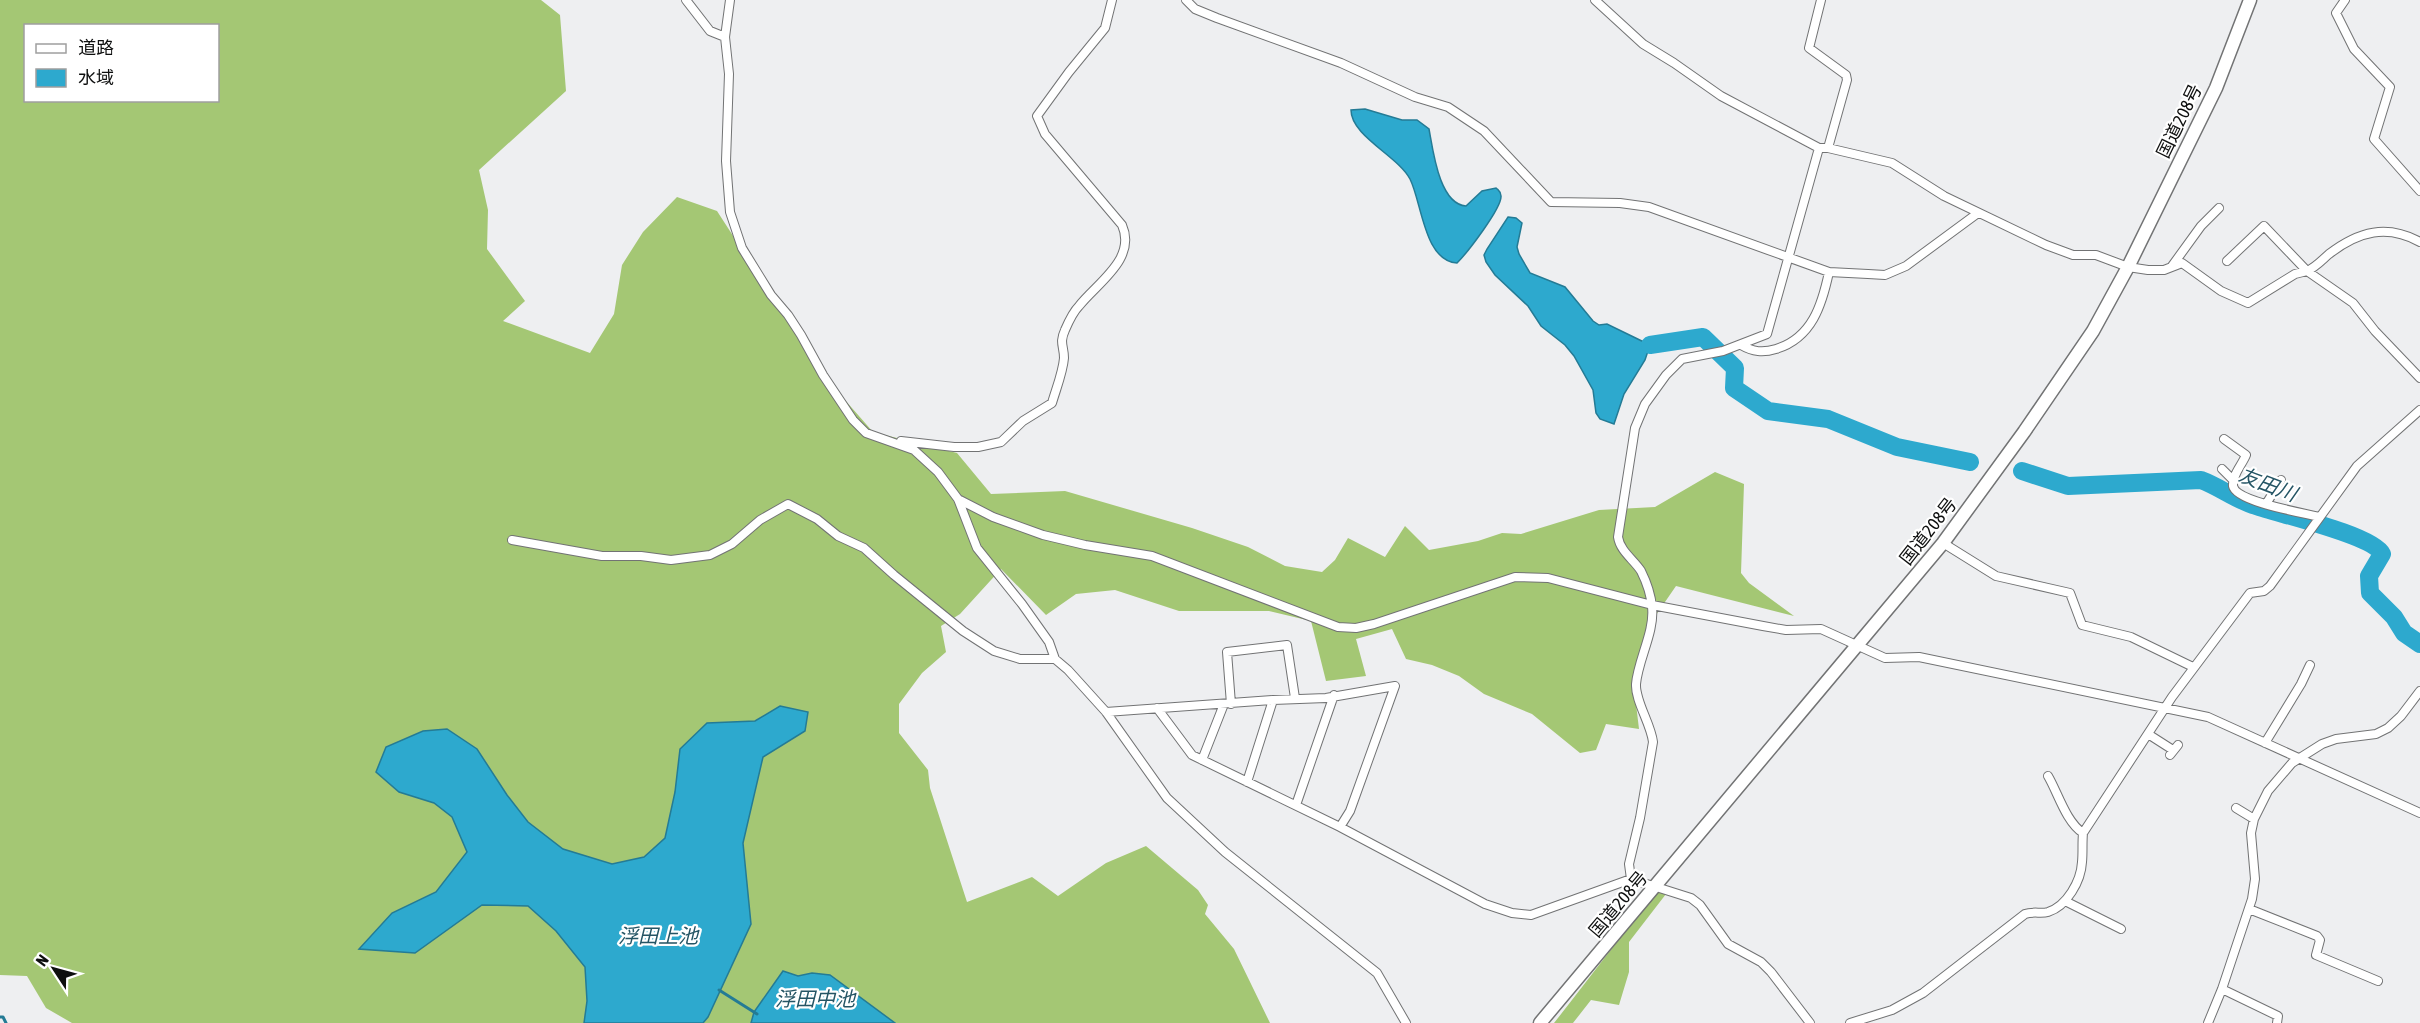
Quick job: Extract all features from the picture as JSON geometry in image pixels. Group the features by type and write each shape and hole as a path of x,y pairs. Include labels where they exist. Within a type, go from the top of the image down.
{"highway":[{"name":"国道208号","path":"1540,1023 1657,887 1944,543 2024,432 2093,331 2128,267 2216,88 2250,0"}],"street":[{"path":"686,0 710,31 725,37"},
{"path":"730,0 725,37 729,74 726,161 730,212 742,248 771,295 801,335 823,375 853,420 866,433 914,450 938,472 958,499 977,548 1022,603 1049,642 1055,659 1106,712 1167,798 1225,852 1377,972 1406,1023"},
{"path":"880,438 927,445 978,447 1001,442 1023,421 1052,403 1064,357 1061,344 1065,330 1078,306 1100,286 1121,257 1126,236 1115,217 1045,135 1037,116 1105,28 1112,0"},
{"path":"1185,0 1195,9 1216,18 1341,63 1415,97 1448,107 1484,131 1551,202 1620,203 1649,207 1829,272 1885,275 1906,266 1978,213"},
{"path":"1596,0 1643,44 1721,96 1824,148 1892,163 1944,196 2046,245 2073,255 2096,255 2128,267 2163,270 2182,263 2221,291 2248,303 2295,274 2307,271 2342,246 2373,233 2390,231 2406,234 2420,242"},
{"path":"1631,879 1629,864 1653,742 1652,730 1637,694 1636,684 1647,639 1652,605 1642,572 1622,549 1618,537 1635,428 1645,404 1666,375 1682,359 1723,351 1767,334 1788,257 1847,80 1846,75 1837,66 1809,48 1821,0"},
{"path":"2344,0 2336,13 2345,34 2354,49 2390,87 2374,139 2420,191"},
{"path":"2171,267 2197,231 2219,208"},
{"path":"2227,261 2264,226 2307,271 2353,303 2375,332 2420,378"},
{"path":"1741,345 1752,352 1792,344 1803,334 1822,305 1829,272"},
{"path":"1850,1023 1892,1010 1923,993 2025,914 2032,911 2046,913 2065,901 2077,884 2083,864 2083,833 2193,667 2250,593 2264,591 2270,586 2357,466 2420,410"},
{"path":"2224,439 2246,456 2233,480 2236,493 2266,504 2319,518"},
{"path":"2222,469 2233,480"},
{"path":"2266,504 2281,480"},
{"path":"958,499 993,517 1043,535 1085,545 1152,556 1338,627 1356,628 1374,624 1515,577 1548,578 1652,605 1786,630 1821,629 1885,658 1919,657 2208,717 2420,813"},
{"path":"512,540 602,556 641,556 671,560 710,555 732,544 760,520 788,504 818,519 838,536 864,548 963,631 994,651 1020,659 1055,659"},
{"path":"1944,543 1996,576 2070,592 2082,625 2131,637 2193,667"},
{"path":"1202,760 1227,704 1227,652 1287,645 1295,698"},
{"path":"2265,743 2310,665"},
{"path":"1106,712 1295,698 1326,698 1395,686 1350,811 1340,826"},
{"path":"2208,1023 2249,909 2255,879 2251,833 2254,819 2268,791 2298,758 2308,755 2322,744 2336,739 2376,734 2388,728 2401,716 2420,691"},
{"path":"1296,805 1334,695"},
{"path":"1247,782 1273,700"},
{"path":"1157,708 1192,755 1340,826 1485,904 1512,913 1531,915 1631,879 1691,898 1700,905 1728,944 1761,962 1772,972 1810,1023"},
{"path":"2148,734 2173,750"},
{"path":"2048,776 2078,830 2083,833"},
{"path":"2236,808 2254,819"},
{"path":"2065,901 2121,929"},
{"path":"2249,909 2317,936 2320,940 2316,955 2378,981"},
{"path":"2222,989 2278,1016 2277,1023"}],"green space":[{"path":"0,0 541,0 560,15 566,91 479,170 488,210 487,249 525,301 503,321 590,353 614,314 622,265 643,232 677,197 717,211 823,375 873,432 957,453 991,494 1065,491 1248,547 1285,566 1322,572 1335,560 1348,538 1385,557 1405,526 1429,550 1478,541 1502,533 1521,534 1599,510 1655,507 1715,472 1744,484 1741,573 1749,583 1794,616 1676,586 1656,615 1647,650 1633,679 1639,729 1606,724 1596,750 1580,753 1532,714 1484,694 1459,676 1432,665 1406,659 1392,629 1356,639 1366,676 1326,681 1311,621 1269,611 1179,611 1115,590 1076,594 1046,615 1001,569 960,614 941,626 946,652 922,673 899,704 899,733 928,770 930,788 967,902 1032,877 1058,896 1106,863 1146,846 1198,890 1208,905 1205,914 1234,949 1270,1023 72,1023 46,1008 27,976 0,975"},
{"path":"1658,891 1666,894 1629,942 1629,972 1619,1005 1591,1000 1573,1023 1554,1023 1631,924"}],"water":[{"path":"1365,109 1402,120 1417,120 1429,129 1435,162 1443,186 1457,203 1466,206 1482,191 1496,188 1500,192 1500,202 1490,220 1457,263 1446,260 1431,242 1414,189 1404,170 1359,129 1353,119 1351,110"},
{"path":"1508,217 1516,218 1522,223 1517,247 1530,273 1565,287 1593,321 1599,325 1607,324 1650,345 1645,360 1624,394 1614,424 1600,419 1596,413 1593,390 1574,356 1565,345 1541,326 1528,306 1495,275 1486,262 1484,255"},
{"name":"浮田上池","path":"780,706 808,712 805,731 763,757 743,843 751,924 708,1017 703,1023 584,1023 587,1001 585,967 556,931 528,906 482,905 415,953 359,949 392,913 436,892 467,852 452,817 434,803 399,792 376,772 386,747 423,731 447,729 477,749 528,822 563,849 612,864 644,857 665,838 675,792 680,749 707,723 755,721"},
{"name":"浮田中池","path":"783,971 798,976 812,973 830,975 895,1023 751,1023 754,1012"}],"waterway":[{"name":"友田川","path":"1650,345 1703,337 1735,368 1734,388 1768,411 1828,419 1897,447 1970,462"},
{"name":"友田川","path":"2022,471 2068,486 2201,480 2249,503 2362,540 2382,554 2369,576 2370,593 2394,617 2404,633 2420,644"},
{"path":"719,990 757,1014"},
{"path":"0,1017 3,1017 6,1023"}]}
